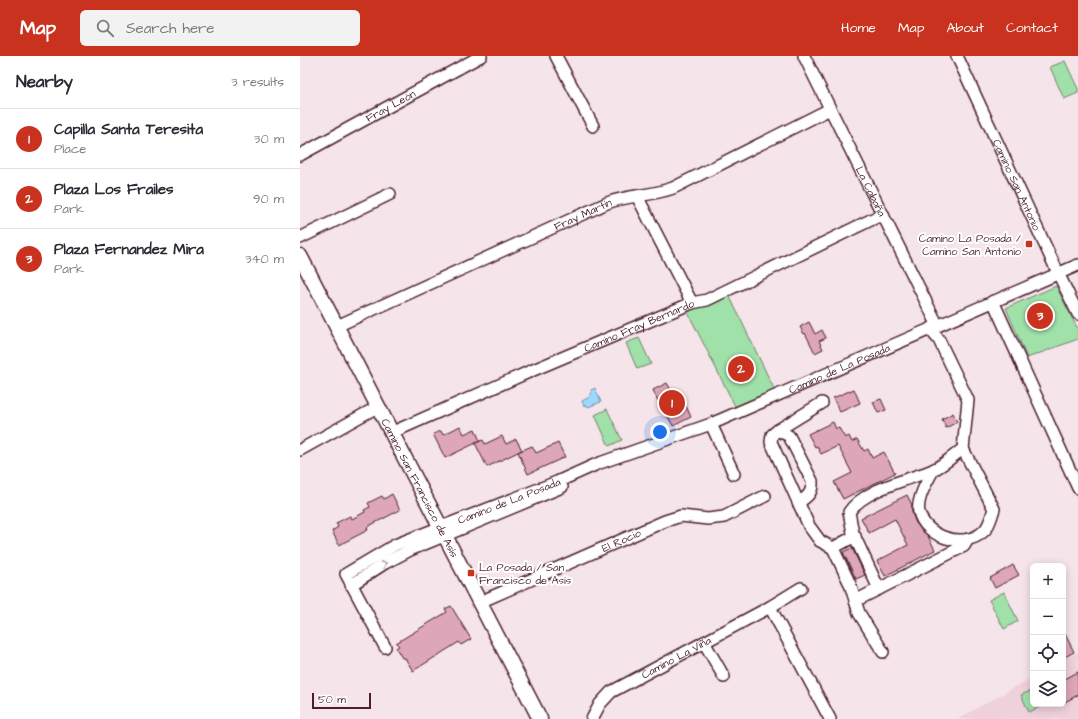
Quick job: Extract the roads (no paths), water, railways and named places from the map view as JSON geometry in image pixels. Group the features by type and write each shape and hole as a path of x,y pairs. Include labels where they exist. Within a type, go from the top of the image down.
{"main road":[{"name":"Camino San Francisco de Asís","path":"300,256 393,432 540,719"}],"street":[{"name":"Fray León","path":"300,156 481,56"},
{"path":"556,56 593,126"},
{"name":"La Cabaña","path":"804,56 883,214 934,327 933,342 968,412 963,449"},
{"name":"Camino San Antonio","path":"957,56 1078,314"},
{"name":"Fray Martín","path":"337,326 607,203 672,188 830,109"},
{"path":"300,238 390,194"},
{"path":"637,196 692,303"},
{"name":"Camino Fray Bernardo","path":"393,432 692,303 707,300 883,214"},
{"name":"Camino de La Posada","path":"385,647 346,574 395,545 444,531 486,514 564,487 597,464 712,424 1078,265"},
{"path":"993,302 1078,488"},
{"path":"822,403 778,430 772,435 771,442 809,526 820,541 833,548 850,584 859,613 883,652"},
{"path":"300,450 379,406"},
{"path":"712,424 734,474"},
{"path":"778,430 789,436 812,481 813,489 808,497 798,503"},
{"path":"879,589 855,536 849,512 854,504 894,483 934,470 963,449 994,509 989,523 984,531 968,539 953,540 937,534 925,527 918,511 926,483 934,470"},
{"name":"El Rocio","path":"480,602 670,520 681,516 715,519 724,518 765,496"},
{"name":"Camino de La Posada","path":"351,585 385,563 444,531"},
{"path":"833,548 855,536"},
{"path":"855,601 964,546 968,539"},
{"name":"Camino La Viña","path":"592,719 600,704 611,692 770,607 801,588"},
{"path":"770,607 830,719"},
{"path":"704,642 724,677"}],"water":[{"path":"595,388 601,402 588,407 587,405 584,406 582,401 590,397 589,395 592,393 591,390"}],"place":[{"name":"Camino La Posada / Camino San Antonio","path":"1029,244"},
{"name":"Plaza Fernandez Mira","path":"1040,316"},
{"name":"Plaza Los Frailes","path":"741,369"},
{"name":"Capilla Santa Teresita","path":"672,403"},
{"name":"La Posada / San Francisco de Asís","path":"471,573"}]}
